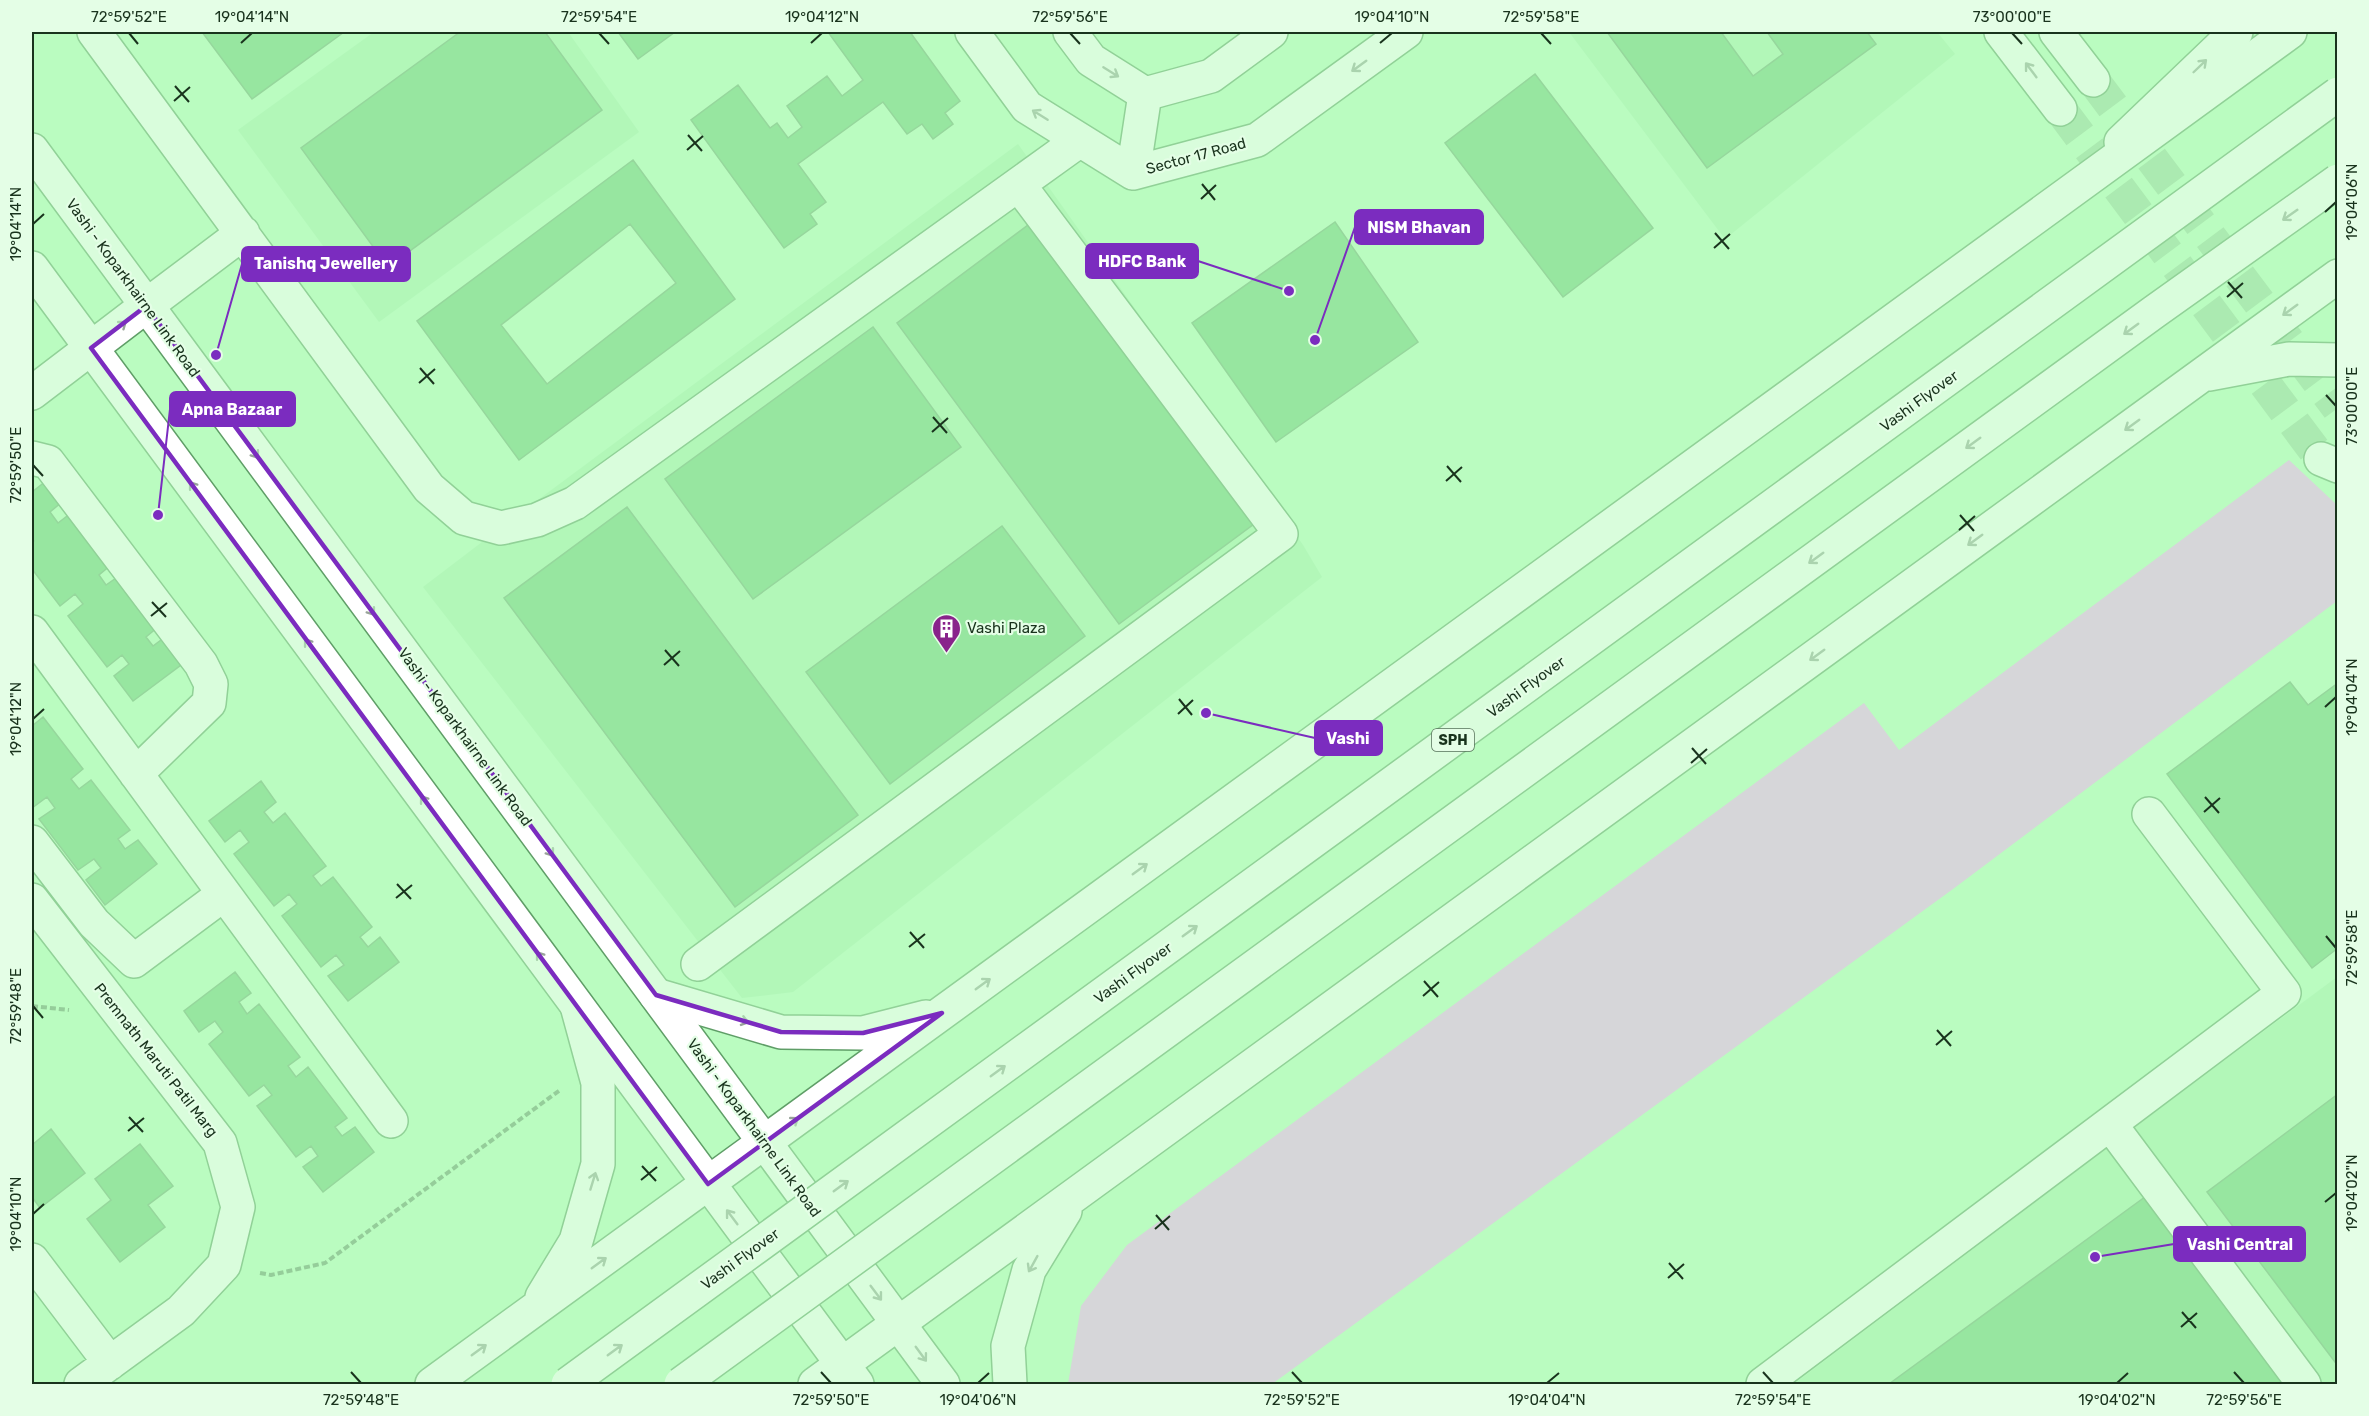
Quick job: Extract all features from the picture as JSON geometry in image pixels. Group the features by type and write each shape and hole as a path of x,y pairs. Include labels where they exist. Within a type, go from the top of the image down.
{"main road":[{"path":"94,32 429,488 464,518 501,528 537,520 575,502 1080,140"},
{"name":"Sector 17 Road","path":"972,32 1027,107 1133,173 1257,140 1406,32"},
{"path":"1070,32 1091,60 1145,94 1211,76 1271,32"},
{"path":"2001,32 2060,109"},
{"path":"2056,32 2093,80"},
{"path":"2067,194 2236,32"},
{"path":"432,1384 2290,32"},
{"path":"1133,173 1145,94"},
{"name":"Vashi Flyover","path":"568,1384 2337,94"},
{"name":"Vashi - Koparkhairne Link Road","path":"32,150 943,1384"},
{"path":"681,1384 2144,319 2337,182"},
{"path":"698,964 1281,534 1019,184"},
{"path":"32,393 243,233"},
{"path":"32,268 850,1375"},
{"path":"815,1384 850,1375 899,1324 2337,276"},
{"path":"2199,376 2289,359 2337,360"},
{"path":"32,458 48,462 201,664 211,684 209,703 136,774"},
{"path":"32,632 391,1121"},
{"path":"1763,1384 2284,993 2149,814"},
{"path":"32,842 94,923 134,961 225,894"},
{"name":"Premnath Maruti Patil Marg","path":"32,900 220,1143 238,1208 224,1265 181,1311 81,1384"},
{"path":"656,995 781,1032 863,1033 942,1013"},
{"path":"535,1309 576,1241 598,1164 598,1083 577,1006"},
{"path":"2110,1124 2304,1384"},
{"path":"1010,1384 1008,1346 1029,1270 1074,1196"},
{"path":"32,1260 110,1363"}],"path":[{"path":"224,1265 271,1275 325,1263 593,1066"}],"highlighted area":[{"path":"146,306 656,995 781,1032 863,1033 942,1013 708,1184 91,348"}],"shaded area":[{"path":"374,32 568,32 639,132 379,322 238,130"},
{"path":"1569,32 1937,32 1955,54 1725,239"},
{"path":"1018,144 1303,545 1322,577 793,992 742,998 423,587"},
{"path":"2289,460 2337,505 2337,601 1953,889 1272,1384 1068,1384 1081,1306 1127,1245 1864,703 1899,750"},
{"path":"2337,977 2337,1384 1794,1384 2132,1129"}],"building":[{"path":"202,32 344,32 252,99"},
{"path":"460,32 545,32 602,110 388,267 301,148"},
{"path":"618,32 675,32 638,59"},
{"path":"828,32 910,32 960,101 945,113 953,124 933,139 922,124 907,134 883,102 798,164 826,202 810,214 817,224 784,248 691,120 738,85 770,128 777,123 788,138 802,127 787,106 827,76 842,96 863,80"},
{"path":"1607,32 1721,32 1753,76 1783,54 1767,32 1867,32 1876,44 1707,168"},
{"path":"1535,74 1653,228 1563,297 1445,143"},
{"path":"633,160 735,299 519,460 417,321","holes":["630,224 676,283 547,384 501,325"]},
{"path":"1036,219 1258,521 1119,624 897,323"},
{"path":"1335,222 1418,342 1276,442 1192,323"},
{"path":"873,327 961,447 753,599 665,479"},
{"path":"46,481 62,502 50,512 58,523 71,513 111,565 99,575 106,585 119,576 158,627 146,637 153,646 165,637 185,662 133,701 114,676 129,664 122,655 107,667 68,616 83,604 75,594 60,606 32,569 32,543 34,541 32,538 32,492"},
{"path":"627,507 858,815 735,907 504,598"},
{"name":"Vashi Plaza","path":"1002,526 1085,636 890,784 806,672"},
{"path":"2290,682 2308,705 2338,683 2338,948 2312,968 2167,774"},
{"path":"43,717 83,769 71,779 79,789 91,780 130,830 118,839 125,849 138,840 157,864 105,905 86,880 101,868 94,859 78,870 39,819 55,808 47,797 32,808 32,726"},
{"path":"261,781 276,802 264,812 273,823 285,813 326,866 313,876 321,886 333,877 372,927 360,937 368,947 380,937 399,962 348,1001 328,976 344,965 336,955 321,967 282,916 297,904 289,894 274,906 234,854 249,842 240,830 225,842 209,821"},
{"path":"235,972 251,993 239,1002 247,1014 259,1004 300,1057 288,1066 296,1077 308,1067 347,1118 335,1127 342,1136 355,1127 374,1152 323,1192 303,1167 318,1156 311,1146 296,1157 257,1106 272,1095 264,1085 249,1096 209,1044 223,1032 215,1021 199,1032 184,1011"},
{"path":"2338,1094 2338,1366 2207,1192"},
{"path":"51,1129 85,1173 40,1208 32,1197 32,1145"},
{"path":"140,1144 173,1186 148,1205 165,1227 120,1262 87,1219 111,1200 95,1179"},
{"path":"2149,1194 2287,1384 1889,1384"}],"tunnel":[{"path":"2093,80 2338,408"},
{"path":"2060,109 2321,459"}],"place":[{"name":"HDFC Bank","path":"1289,291"},
{"name":"NISM Bhavan","path":"1315,340"},
{"name":"Tanishq Jewellery","path":"216,355"},
{"name":"Apna Bazaar","path":"158,515"},
{"name":"Vashi Plaza","path":"946,654"},
{"name":"Vashi","path":"1206,713"},
{"name":"Vashi Central","path":"2095,1257"}]}
